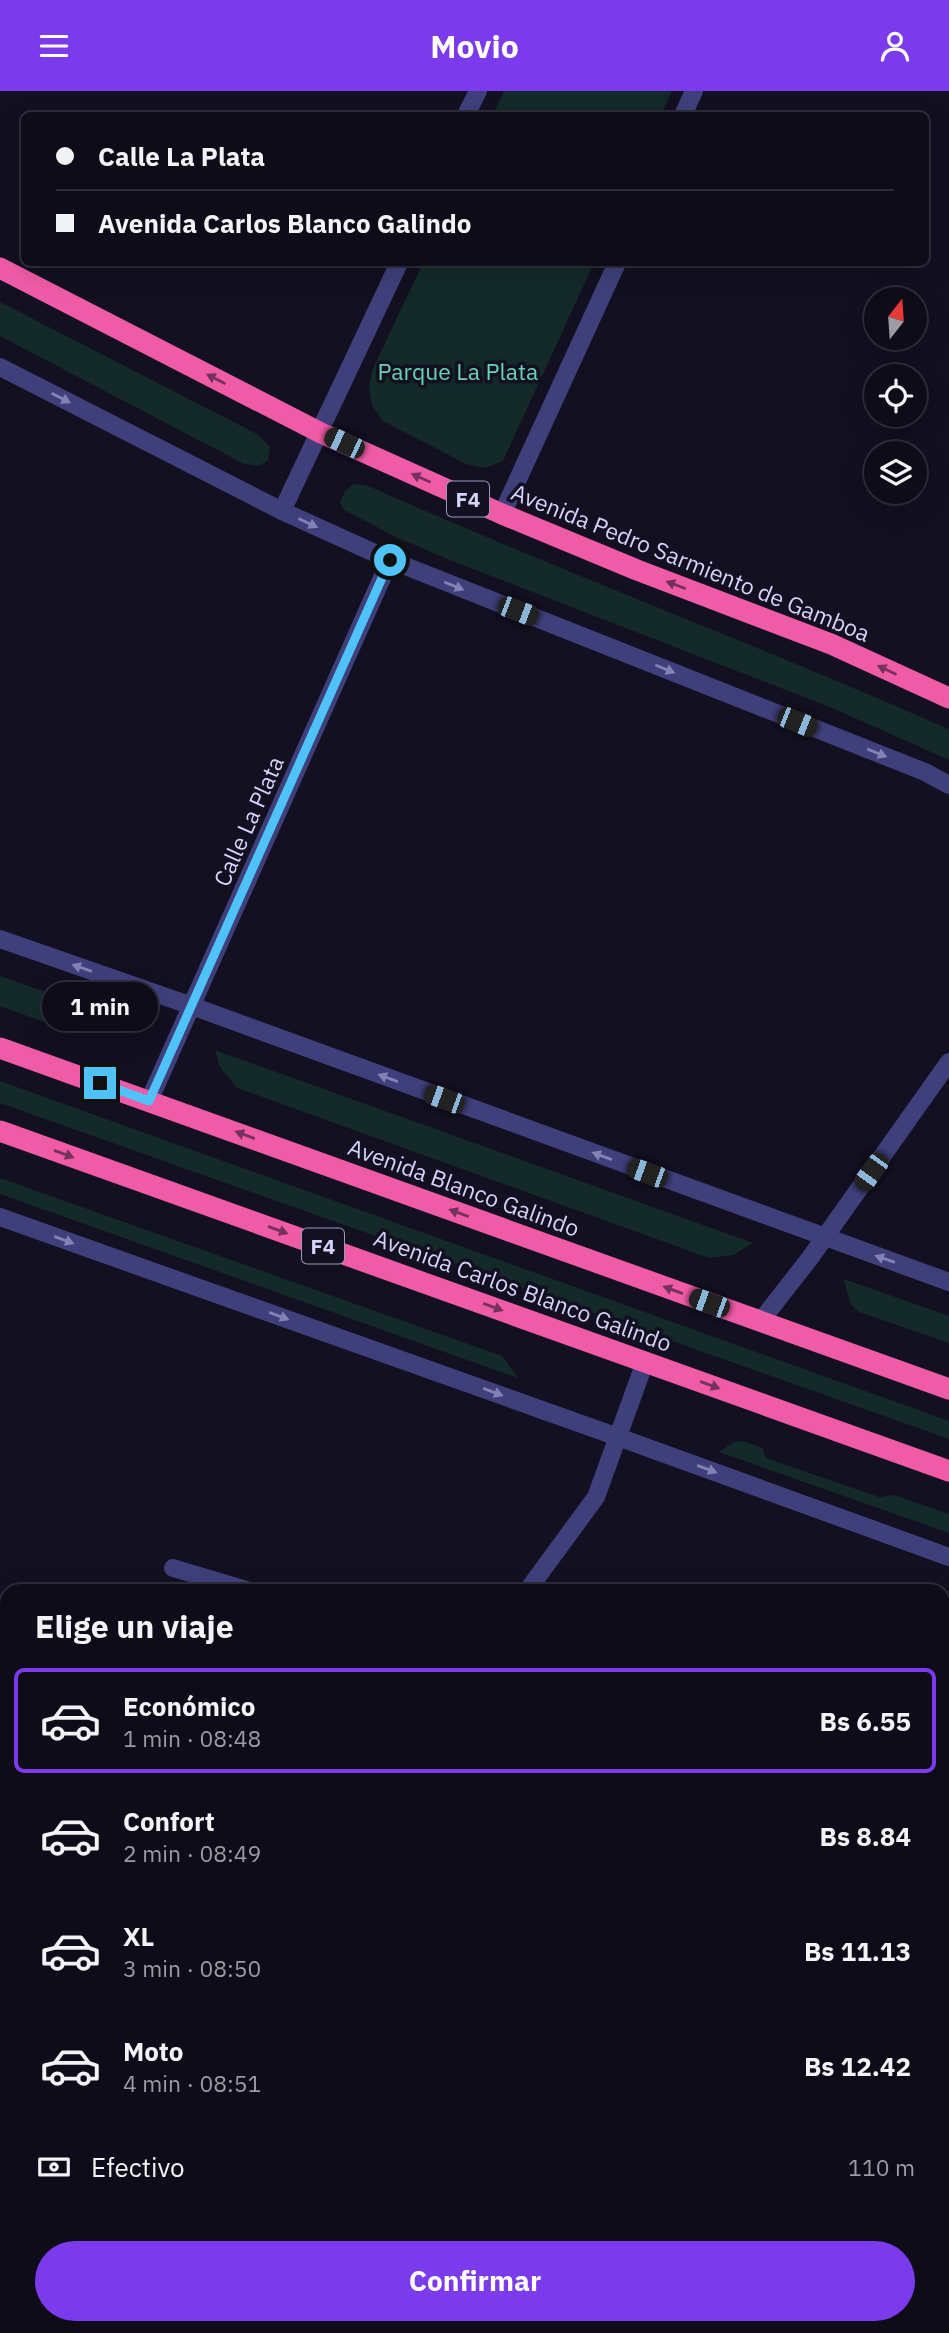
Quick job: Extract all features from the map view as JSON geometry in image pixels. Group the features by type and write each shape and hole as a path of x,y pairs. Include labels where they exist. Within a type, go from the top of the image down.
{"highway":[{"name":"Avenida Pedro Sarmiento de Gamboa","path":"0,268 321,433 502,514 637,570 831,644 949,698"},
{"path":"0,1048 149,1101"},
{"name":"Avenida Blanco Galindo","path":"149,1101 760,1322"},
{"name":"Avenida Carlos Blanco Galindo","path":"0,1131 949,1471"},
{"path":"760,1322 949,1389"}],"street":[{"path":"468,112 478,91"},
{"path":"684,112 694,91"},
{"path":"282,511 398,266"},
{"path":"502,514 616,266"},
{"path":"0,367 282,511 390,560 925,772 949,785"},
{"name":"Calle La Plata","path":"149,1101 390,560"},
{"path":"0,939 949,1282"},
{"path":"760,1322 810,1258 949,1062"},
{"path":"0,1217 949,1557"},
{"path":"532,1584 596,1497 645,1361"},
{"path":"173,1568 227,1584"}],"green space":[{"path":"504,91 672,91 662,112 494,112"},
{"name":"Parque La Plata","path":"422,266 593,266 503,461 486,468 466,464 383,421 372,405 369,386 373,368"},
{"path":"0,302 257,434 270,447 268,460 259,466 244,464 0,336"},
{"path":"354,484 366,485 944,727 949,730 949,760 830,707 398,538 344,510 340,503 345,491"},
{"path":"0,976 114,1016 81,1025 44,1022 0,1006"},
{"path":"215,1050 753,1243 734,1255 709,1258 237,1088 220,1067"},
{"path":"0,1081 949,1421 949,1439 0,1103"},
{"path":"0,1178 502,1356 518,1378 0,1194"},
{"path":"844,1279 949,1316 949,1343 859,1312 850,1303"},
{"path":"743,1441 762,1448 766,1458 879,1497 894,1495 949,1514 949,1533 719,1452 734,1442"}],"route":[{"path":"100,1083 149,1101 390,560"}]}
